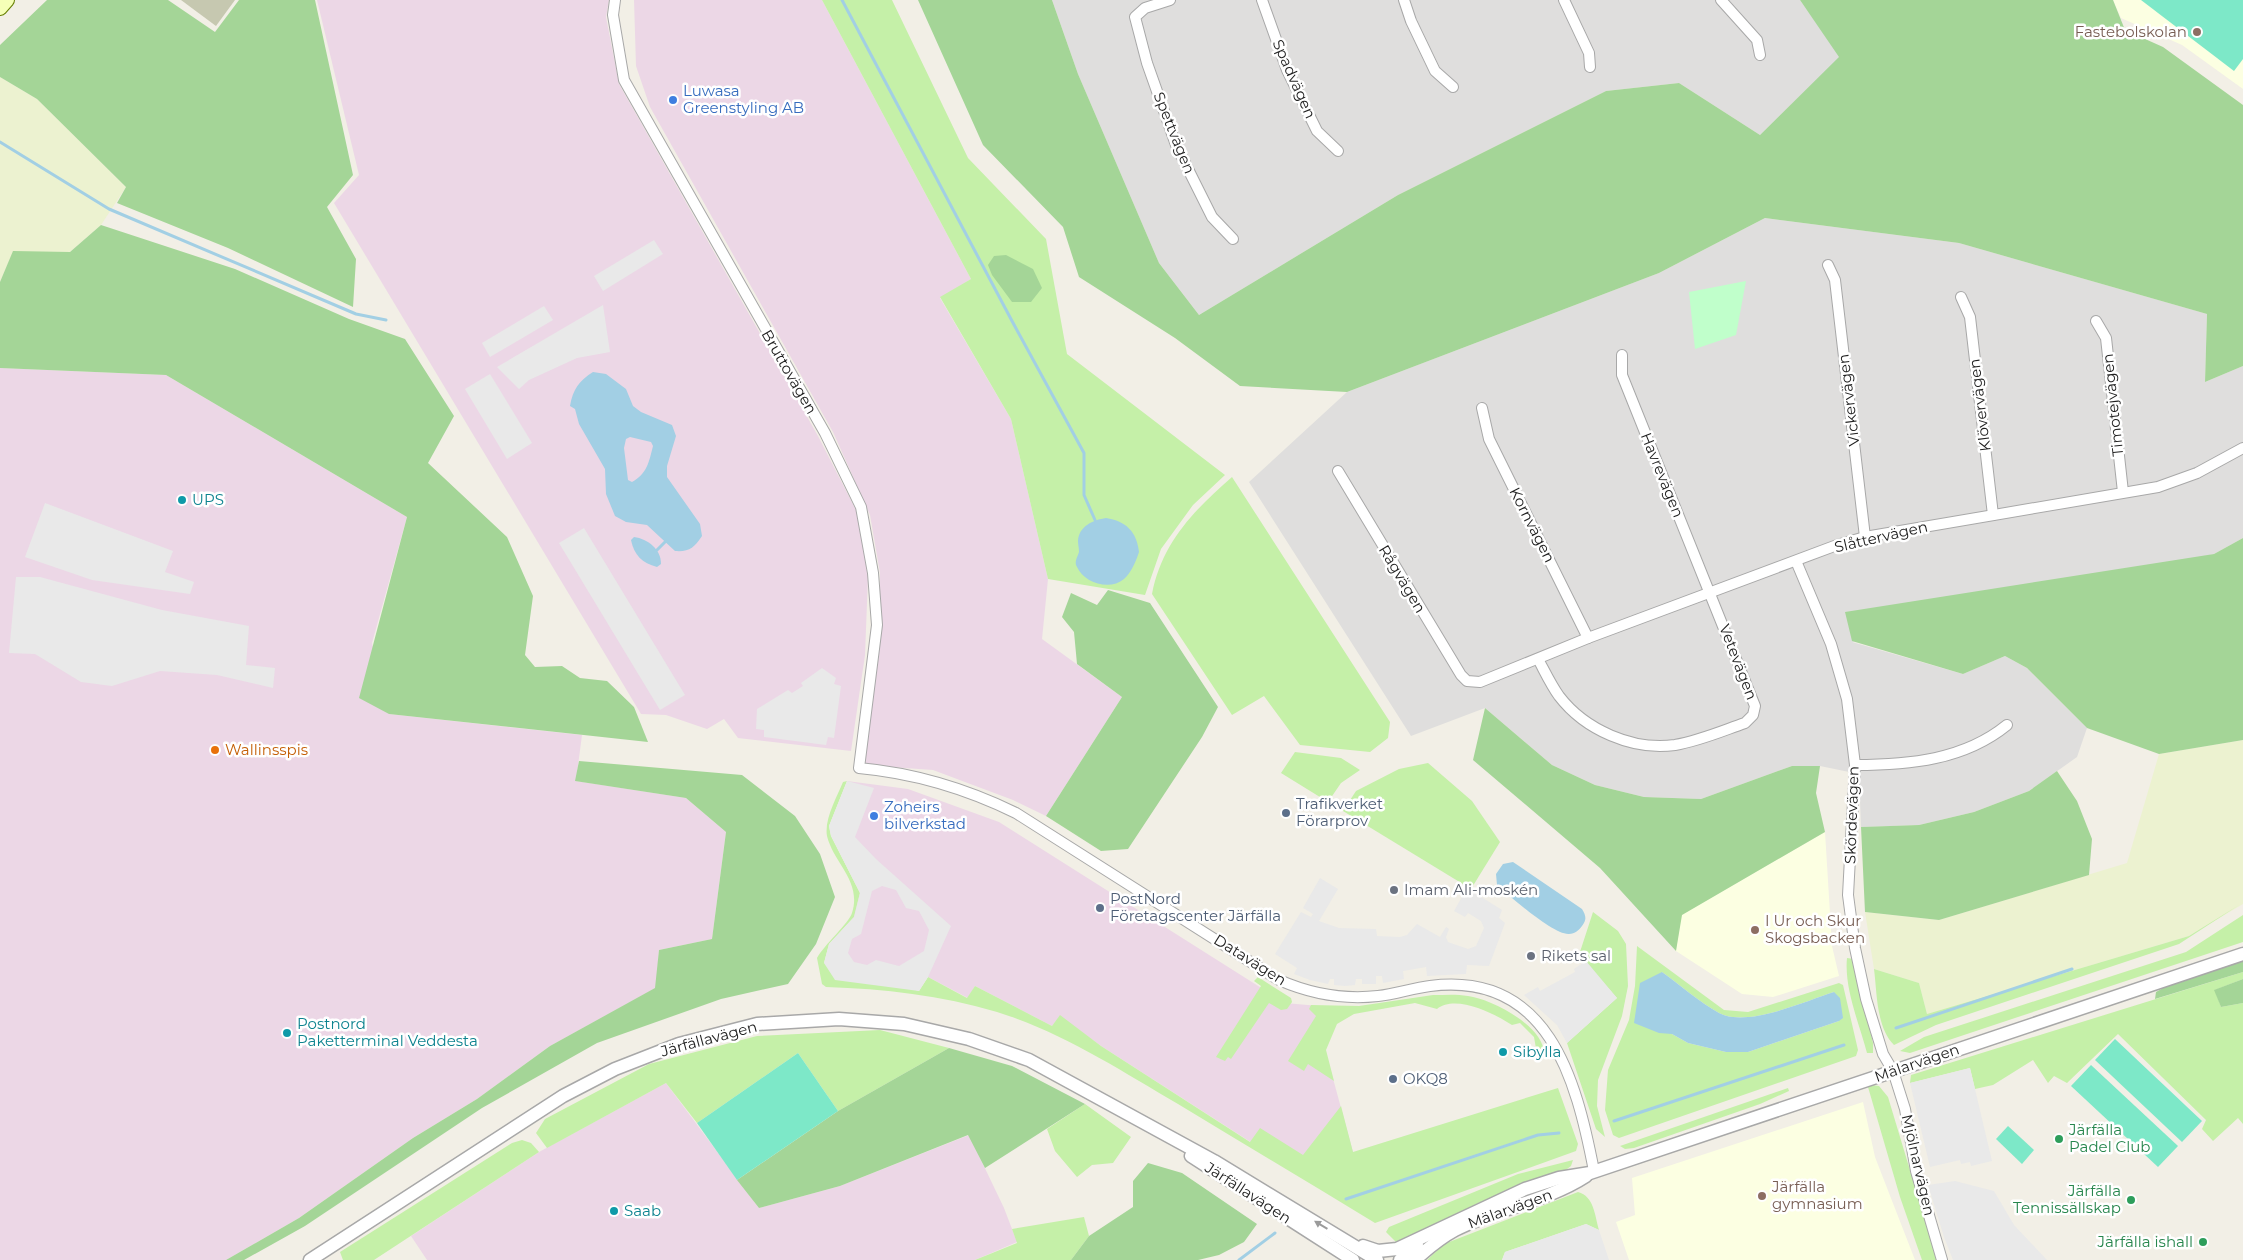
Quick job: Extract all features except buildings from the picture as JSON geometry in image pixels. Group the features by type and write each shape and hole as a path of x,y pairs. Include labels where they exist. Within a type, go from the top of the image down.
{"main road":[{"path":"0,8 8,0"}],"street":[{"name":"Bruttovägen","path":"615,0 613,15 624,80 825,433 861,507 873,573 877,625 859,768"},
{"name":"Spettvägen","path":"1170,0 1145,8 1135,17 1147,63 1176,145 1212,218 1233,239"},
{"name":"Spadvägen","path":"1262,0 1287,70 1309,114 1318,131 1338,151"},
{"path":"1404,0 1411,21 1435,71 1453,87"},
{"path":"1564,0 1590,53 1590,67"},
{"path":"1721,0 1757,40 1760,55"},
{"name":"Vickervägen","path":"1828,264 1835,280 1865,537"},
{"name":"Klövervägen","path":"1961,297 1970,317 1993,515"},
{"name":"Timotejvägen","path":"2096,321 2106,338 2123,492"},
{"name":"Havrevägen","path":"1622,354 1622,375 1709,594"},
{"name":"Kornvägen","path":"1482,408 1489,439 1588,638"},
{"name":"Slåttervägen","path":"1471,682 1480,682 1588,638 1837,545 1865,537 2158,487 2179,480 2243,448"},
{"name":"Rågvägen","path":"1338,471 1461,675 1471,682"},
{"name":"Skördevägen","path":"1796,561 1818,608 1847,699 1855,765 1848,895 1855,948 1866,999 1883,1054 1893,1071"},
{"name":"Vetevägen","path":"1538,659 1560,697 1577,714 1610,736 1625,742 1660,746 1676,745 1745,723 1753,715 1755,706 1719,613 1709,594"},
{"path":"1855,765 1906,764 1955,754 1993,737 2007,725"},
{"name":"Datavägen","path":"859,768 907,775 944,784 1016,813 1278,980 1307,991 1337,997 1370,996 1431,986 1472,984 1490,989 1511,1000 1538,1021 1559,1052 1578,1106 1592,1172"},
{"name":"Mälarvägen","path":"1415,1260 1431,1240 1452,1222 1525,1189 1559,1178 1592,1172 2243,954"},
{"name":"Järfällavägen","path":"310,1260 563,1096 615,1069 678,1044 757,1024 839,1019 904,1024 969,1039 1029,1060 1214,1160 1378,1260"},
{"name":"Mjölnarvägen","path":"1893,1071 1905,1109 1916,1171 1942,1260"},
{"name":"Järfällavägen","path":"1144,1122 1209,1169 1353,1260"},
{"name":"Järfällavägen","path":"1342,1238 1378,1251 1431,1240"},
{"path":"1400,1260 1431,1240"},
{"path":"1422,1260 1431,1240"}],"shaded area":[{"path":"181,0 235,0 216,26"},
{"path":"317,0 609,0 606,17 619,84 818,436 857,512 868,577 865,655 851,751 738,738 724,719 707,729 666,715 641,714 334,203 359,175"},
{"path":"634,0 822,0 971,279 940,298 1011,419 1048,579 1042,639 1122,697 1046,816 1013,800 933,770 862,765 879,655 880,573 870,515 833,432 650,107 636,66"},
{"path":"1052,0 1800,0 1840,57 1760,135 1679,83 1606,91 1398,195 1199,315 1159,263 1078,74"},
{"name":"Fastebolskolan","path":"2113,0 2243,0 2243,89 2182,45 2121,18"},
{"path":"0,77 37,99 126,187 101,225 70,252 13,252 0,282"},
{"path":"1765,218 1959,243 2207,314 2205,382 2243,366 2243,538 2214,554 1852,642 1963,674 2005,656 2027,668 2087,728 2077,757 2029,791 1974,812 1919,825 1861,827 1859,774 1820,766 1792,766 1701,799 1644,797 1595,785 1552,765 1485,708 1411,736 1249,482 1347,392 1659,273"},
{"path":"654,240 663,254 603,291 594,276"},
{"path":"603,305 610,352 577,358 529,380 519,389 497,367"},
{"path":"544,306 553,320 490,357 482,343"},
{"path":"0,368 166,375 407,517 372,643 389,714 582,735 576,781 686,798 726,832 712,939 659,950 656,988 550,1046 477,1099 413,1138 299,1218 226,1260 0,1260"},
{"path":"490,374 532,443 507,459 465,389"},
{"path":"45,503 173,551 165,572 194,582 190,594 92,580 25,557"},
{"path":"584,528 685,695 660,710 559,543"},
{"path":"16,577 40,577 162,610 249,626 246,665 275,668 273,688 217,675 160,671 112,686 81,682 35,654 9,653"},
{"path":"822,668 836,678 834,684 841,686 834,738 828,737 826,745 764,737 764,730 756,729 757,709 788,690 792,693 803,686 801,683"},
{"path":"2243,740 2243,904 2189,936 1927,1014 1919,983 1874,969 1865,912 1939,920 2127,863 2159,754"},
{"path":"847,781 908,789 999,822 1285,1003 1319,1006 1316,1016 1353,1152 1294,1170 1101,1046 1060,1016 1052,1026 975,986 968,998 928,977 835,980 860,893"},
{"path":"847,781 874,788 855,837 876,859 951,926 928,977 919,991 835,980 824,963 829,944 854,917 860,893 831,836 829,826","holes":["882,886 896,890 906,908 919,911 929,930 924,951 899,966 876,960 867,965 854,962 848,953 852,939 861,934 872,891"]},
{"name":"I Ur och Skur Skogsbacken","path":"1825,832 1832,946 1839,976 1773,997 1742,994 1676,951 1681,915"},
{"path":"1320,878 1338,889 1319,921 1339,928 1376,929 1377,936 1400,937 1407,935 1417,924 1440,937 1446,927 1449,929 1446,937 1448,942 1468,949 1476,946 1484,928 1481,921 1468,913 1465,917 1454,911 1467,888 1502,910 1499,918 1505,923 1489,966 1467,965 1466,974 1427,976 1426,967 1403,971 1404,979 1383,983 1382,976 1376,976 1376,984 1362,984 1362,979 1356,979 1355,985 1345,986 1334,985 1334,979 1330,979 1328,984 1294,974 1297,968 1275,954 1301,912 1311,917 1313,914 1303,908"},
{"path":"1586,961 1617,998 1567,1043 1557,1025 1524,995 1538,987 1540,991 1575,972 1574,969"},
{"path":"1970,1068 1992,1161 1971,1166 1970,1162 1961,1164 1960,1160 1930,1167 1910,1083"},
{"path":"666,1083 759,1208 840,1186 969,1135 1004,1208 1017,1242 975,1260 427,1260 411,1236 539,1152"},
{"name":"Järfälla gymnasium","path":"1863,1102 1875,1157 1915,1260 1629,1260 1616,1222 1635,1215 1632,1178"},
{"path":"1955,1181 1994,1191 2014,1225 2047,1260 1953,1260 1928,1185"},
{"path":"1586,1224 1599,1230 1609,1260 1502,1260 1505,1252"}],"green space":[{"path":"47,0 168,0 215,32 239,0 315,0 353,175 327,207 356,259 353,307 228,248 117,203 126,187 37,99 0,77 0,45"},
{"path":"822,0 892,0 968,158 1046,239 1067,354 1225,475 1193,505 1161,549 1145,595 1048,579 1011,419 940,297 971,279"},
{"path":"918,0 1052,0 1078,74 1159,263 1199,315 1398,195 1606,91 1679,83 1760,135 1839,57 1800,0 2113,0 2125,30 2163,47 2243,105 2243,366 2205,382 2207,314 1959,243 1765,218 1659,273 1347,392 1240,386 1175,338 1079,277 1063,227 983,145"},
{"name":"Fastebolskolan","path":"2141,0 2243,0 2243,59 2234,71"},
{"path":"101,225 235,269 349,319 405,339 454,416 428,463 507,537 533,596 525,655 535,667 562,666 580,678 607,681 634,707 648,742 389,714 359,698 407,517 166,375 0,368 0,282 13,251 70,252"},
{"path":"1006,255 1033,269 1042,288 1031,302 1012,302 992,275 988,265 994,256"},
{"path":"1746,281 1736,335 1695,349 1689,292"},
{"path":"1232,477 1390,722 1388,738 1370,752 1300,745 1264,696 1232,715 1152,594 1163,559 1181,529 1204,502"},
{"path":"2243,538 2243,740 2159,754 2087,728 2027,668 2005,656 1963,674 1852,641 1845,612 2214,554"},
{"path":"1108,590 1150,603 1218,707 1202,737 1128,849 1101,851 1046,816 1122,697 1077,664 1074,632 1062,617 1071,593 1097,605"},
{"path":"1485,708 1552,765 1595,785 1644,797 1701,799 1792,766 1820,766 1816,793 1825,832 1682,915 1676,951 1600,868 1473,760"},
{"path":"1295,752 1341,758 1360,770 1341,783 1328,802 1281,773"},
{"path":"579,761 742,775 795,816 820,854 835,897 816,944 788,984 721,999 597,1043 482,1108 305,1226 244,1260 226,1260 299,1218 413,1138 477,1099 550,1046 655,988 659,950 712,939 726,832 686,798 575,781"},
{"path":"1428,763 1472,801 1500,842 1471,889 1343,811 1356,791 1399,769"},
{"path":"2057,771 2077,801 2092,839 2089,875 1939,920 1865,912 1861,827 1919,825 1974,812 2029,791"},
{"path":"847,781 829,826 831,836 860,893 854,917 829,944 824,963 919,991 928,977 967,998 975,986 1052,1026 1060,1015 1101,1046 1250,1142 1260,1128 1303,1155 1341,1106 1353,1152 1558,1088 1578,1144 1576,1151 1375,1223 1112,1065 1045,1030 997,1012 955,1001 891,991 826,987 822,984 817,958 850,917 854,902 850,882 830,846 827,836 829,815 843,782"},
{"path":"2239,905 2179,944 1936,1025 1894,1045 1884,1029 1878,1009 1874,969 1919,983 1927,1014 2189,936"},
{"path":"1593,912 1618,931 1626,944 1628,986 1622,1016 1598,1080 1597,1106 1605,1137 1596,1129 1567,1043 1617,998 1579,955"},
{"path":"2243,915 2243,942 1910,1053 1900,1051 1924,1037 2186,952"},
{"path":"1637,946 1724,1010 1748,1012 1839,983 1843,985 1858,1050 1856,1056 1619,1138 1613,1135 1605,1110 1608,1070 1629,1020 1635,986","holes":["1662,972 1712,1009 1731,1017 1745,1017 1776,1012 1834,992 1839,1021 1748,1052 1726,1052 1688,1043 1672,1034"]},
{"path":"1847,958 1854,959 1873,1043 1873,1053 1867,1053 1853,1005 1848,981"},
{"path":"2243,961 2243,972 2155,999 2156,992 2176,981"},
{"path":"2243,972 2243,979 2215,990 2221,1007 2243,1003 2243,1124 2238,1118 2213,1141 2202,1129 2206,1120 2118,1034 2067,1083 2054,1076 2048,1083 2033,1060 1993,1085 1975,1089 1970,1068 1910,1083 1911,1075"},
{"path":"1258,977 1291,998 1292,1002 1287,1009 1281,1010 1269,1003 1231,1059 1228,1057 1225,1061 1216,1057 1261,986 1254,981"},
{"path":"2243,979 2243,1003 2221,1007 2214,990"},
{"path":"1433,995 1478,998 1503,1009 1527,1025 1536,1034 1542,1044 1544,1054 1538,1060 1534,1037 1520,1023 1512,1025 1486,1011 1465,1005 1445,1005 1437,1009 1415,1003 1354,1014 1337,1024 1326,1050 1334,1081 1308,1064 1304,1071 1288,1061 1316,1016 1309,1009 1311,1005 1359,1006"},
{"path":"880,1030 949,1048 838,1111 798,1053 697,1123 666,1083 547,1148 536,1133 545,1119 649,1064 757,1036"},
{"path":"2115,1039 2202,1121 2182,1142 2095,1060"},
{"path":"949,1048 1012,1066 1085,1104 985,1168 968,1135 840,1186 759,1208 737,1180 838,1111"},
{"path":"798,1053 838,1111 737,1180 697,1123"},
{"path":"2091,1065 2178,1146 2158,1167 2071,1086"},
{"path":"1872,1085 1879,1086 1888,1097 1937,1260 1922,1260 1900,1197 1868,1087"},
{"path":"1788,1088 1789,1091 1760,1104 1634,1148 1625,1149 1620,1146"},
{"path":"1085,1104 1131,1137 1113,1163 1092,1165 1077,1177 1055,1151 1047,1129"},
{"path":"2008,1126 2034,1150 2022,1164 1996,1139"},
{"path":"522,1140 531,1143 539,1152 374,1260 343,1260 340,1252 512,1143"},
{"path":"1573,1160 1571,1166 1563,1172 1478,1203 1420,1234 1396,1242 1386,1232 1389,1227 1518,1174"},
{"path":"1148,1163 1182,1173 1257,1224 1244,1242 1219,1255 1198,1260 1071,1260 1089,1236 1133,1207 1133,1181"},
{"path":"1578,1192 1591,1202 1599,1230 1586,1224 1505,1252 1502,1260 1427,1260 1444,1244"},
{"path":"1084,1217 1089,1236 1071,1260 975,1260 1017,1243 1012,1229"}],"water":[{"path":"593,372 606,374 626,389 633,406 641,412 672,425 676,436 667,466 667,477 700,524 702,536 691,548 684,551 675,551 647,525 626,522 615,516 606,494 605,469 579,424 575,409 570,406 575,390","holes":["630,437 651,442 653,446 649,462 644,471 632,482 628,480 624,448 626,439"]},
{"path":"1106,518 1125,525 1133,533 1139,552 1135,563 1124,579 1118,583 1105,585 1098,584 1085,577 1080,573 1076,562 1081,531 1092,522"},
{"path":"634,537 649,542 656,549 661,564 657,567 640,558 632,545 631,540"},
{"path":"1513,862 1582,909 1585,919 1580,929 1575,933 1562,933 1532,914 1497,885 1496,874 1503,864"},
{"path":"1662,972 1712,1009 1731,1017 1745,1017 1776,1012 1834,992 1840,998 1843,1018 1748,1052 1726,1052 1688,1043 1672,1034 1659,1033 1634,1023 1640,983"}],"waterway":[{"path":"842,0 1084,453 1084,495 1095,520"},
{"path":"0,142 109,209 356,314 386,320"},
{"path":"657,550 666,541"},
{"path":"1896,1028 2072,969"},
{"path":"1614,1121 1844,1045"},
{"path":"1346,1199 1538,1135 1559,1133"},
{"path":"1239,1260 1275,1233"}],"place":[{"name":"Fastebolskolan","path":"2197,32"},
{"name":"Luwasa Greenstyling AB","path":"673,100"},
{"name":"UPS","path":"182,500"},
{"name":"Wallinsspis","path":"215,750"},
{"name":"Trafikverket Förarprov","path":"1286,813"},
{"name":"Zoheirs bilverkstad","path":"874,816"},
{"name":"Imam Ali-moskén","path":"1394,890"},
{"name":"PostNord Företagscenter Järfälla","path":"1100,908"},
{"name":"I Ur och Skur Skogsbacken","path":"1755,930"},
{"name":"Rikets sal","path":"1531,956"},
{"name":"Postnord Paketterminal Veddesta","path":"287,1033"},
{"name":"Sibylla","path":"1503,1052"},
{"name":"OKQ8","path":"1393,1079"},
{"name":"Järfälla Padel Club","path":"2059,1139"},
{"name":"Järfälla gymnasium","path":"1762,1196"},
{"name":"Järfälla Tennissällskap","path":"2131,1200"},
{"name":"Saab","path":"614,1211"},
{"name":"Järfälla ishall","path":"2203,1242"}]}
